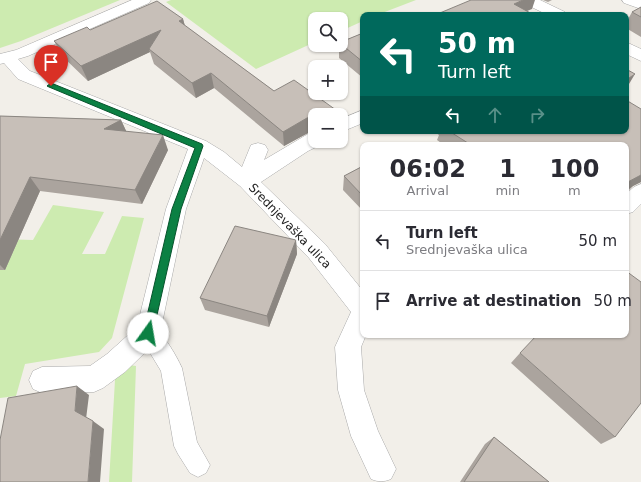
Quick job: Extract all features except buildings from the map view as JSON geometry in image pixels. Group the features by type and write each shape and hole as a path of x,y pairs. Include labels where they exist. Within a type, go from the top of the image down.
{"street":[{"name":"Srednjevaška ulica","path":"3,58 22,53 144,0"},
{"path":"528,0 554,12"},
{"path":"629,0 641,6"},
{"path":"629,48 641,56"},
{"name":"Srednjevaška ulica","path":"3,58 24,75 199,146 217,157 247,181 317,251 360,304"},
{"path":"348,123 360,117"},
{"name":"Srednjevaška ulica","path":"247,181 308,142"},
{"path":"42,380 94,379 116,363 148,333 176,209 199,146"},
{"name":"Srednjevaška ulica","path":"247,181 258,150"},
{"path":"629,203 641,192"},
{"path":"360,319 348,346 351,390 365,436 381,469"}],"lane":[{"path":"148,333 171,368 186,446 198,465"}],"green space":[{"path":"0,0 120,0 21,41 0,48"},
{"path":"171,0 416,0 385,12 360,12 360,22 348,28 348,12 308,12 308,45 256,69 166,2"},
{"path":"53,205 104,212 82,254 105,254 122,216 144,218 112,338 99,352 25,364 16,396 0,398 0,239 33,240"},
{"path":"116,363 136,366 132,482 109,482"}],"route":[{"path":"51,86 199,146 176,209 148,333"}]}
